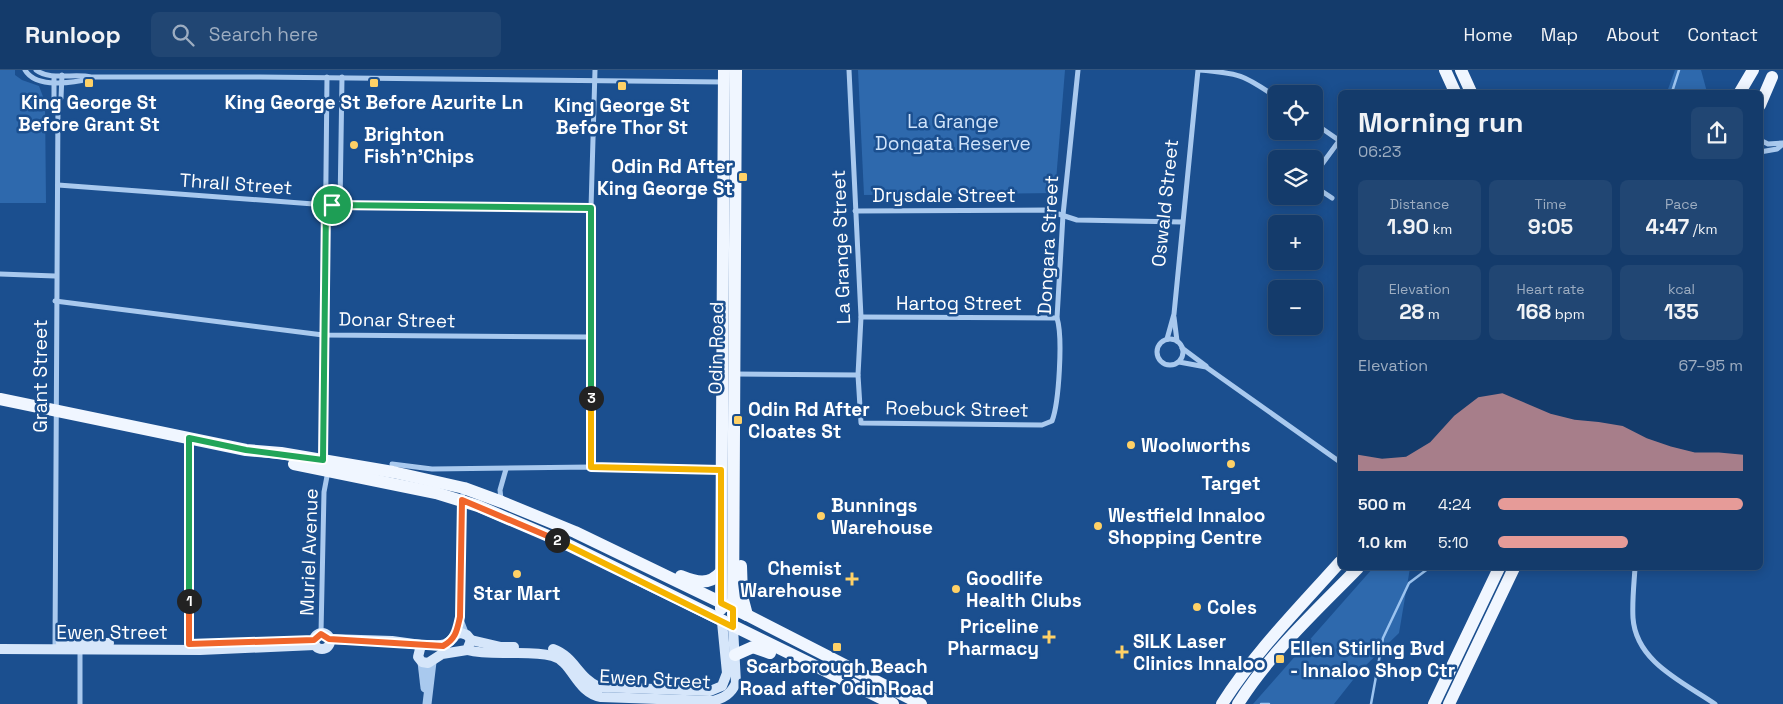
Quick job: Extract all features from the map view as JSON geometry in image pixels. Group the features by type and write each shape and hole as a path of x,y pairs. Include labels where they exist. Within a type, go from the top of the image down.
{"main road":[{"path":"1445,70 1454,90"},
{"path":"1461,70 1470,90"},
{"path":"1741,90 1753,70"},
{"path":"1763,90 1774,74"},
{"path":"1763,98 1774,74"},
{"name":"Odin Road","path":"728,624 721,572 721,470 728,374 730,76"},
{"name":"Odin Road","path":"727,606 734,522 734,471 728,374"},
{"path":"0,399 246,450 279,461 324,467 502,502 608,549 727,606 920,704"},
{"path":"463,494 824,672 893,704"},
{"path":"734,522 740,537 742,596 747,616"},
{"path":"608,549 695,582 712,580 721,572"},
{"path":"1222,704 1236,682 1275,634 1338,564"},
{"path":"1238,704 1257,678 1299,630 1356,570"},
{"path":"1434,704 1503,570"},
{"path":"1448,704 1504,570"},
{"name":"Ewen Street","path":"0,649 55,646 189,647 321,640 392,641 443,646 451,642 456,634 468,642 501,654 553,656 562,660 582,689 593,696 693,696 713,701 723,698 732,691 736,683 735,655 728,624"},
{"name":"Ewen Street","path":"693,696 722,686 725,681 727,673 728,624"},
{"name":"Ewen Street","path":"321,640 401,649 424,660 468,642"},
{"name":"Ewen Street","path":"0,642 55,646"},
{"path":"420,645 424,660"},
{"path":"735,655 753,647 763,649 801,668 824,672"}],"street":[{"path":"26,70 36,80 54,78 327,77 595,81 730,76"},
{"path":"36,70 54,78"},
{"path":"260,70 260,77"},
{"path":"591,467 591,208 595,70"},
{"name":"La Grange Street","path":"849,70 861,317 858,375 861,423"},
{"name":"Dongara Street","path":"1052,421 1058,373 1060,328 1057,318 1063,215 1078,70"},
{"path":"1198,70 1232,73 1248,78 1268,92"},
{"name":"Oswald Street","path":"1167,339 1174,314 1198,70"},
{"name":"Muriel Avenue","path":"321,640 327,77"},
{"name":"Grant Street","path":"54,78 54,98 58,102"},
{"name":"Grant Street","path":"55,646 55,276 58,102 61,98 62,78"},
{"path":"340,206 342,78"},
{"path":"1323,129 1338,140"},
{"path":"1323,163 1338,142"},
{"path":"1763,142 1768,144 1783,144"},
{"path":"1763,151 1777,149 1783,144"},
{"name":"Thrall Street","path":"58,185 340,206 591,208"},
{"path":"1323,192 1332,198"},
{"name":"Drysdale Street","path":"855,210 1046,210 1077,220 1182,222"},
{"path":"0,274 55,276"},
{"name":"Donar Street","path":"56,301 323,335 590,338"},
{"path":"1174,314 1177,341 1182,348 1338,461"},
{"name":"Hartog Street","path":"861,317 1057,318"},
{"path":"1177,341 1167,339 1160,344 1158,356 1167,364 1179,362 1206,367"},
{"path":"1179,362 1183,354 1182,348"},
{"path":"728,374 858,375"},
{"name":"Roebuck Street","path":"861,423 1042,425 1052,421"},
{"path":"189,438 189,647"},
{"path":"392,464 432,469 591,467 734,471"},
{"path":"502,502 500,490 506,469"},
{"path":"456,634 460,617 463,494"},
{"path":"1635,570 1633,619 1636,635 1644,651 1658,665 1715,704"},
{"path":"460,617 468,642"},
{"path":"80,646 80,704"},
{"path":"424,660 427,699"}],"green space":[{"path":"0,70 15,70 15,75 22,80 39,86 45,102 46,203 0,203"},
{"name":"La Grange Dongata Reserve","path":"858,70 1065,70 1055,193 864,195"},
{"path":"1675,70 1701,70 1706,90 1668,90"},
{"path":"1371,570 1410,570 1399,633 1360,671 1334,704 1253,704"}],"waterway":[{"path":"1673,90 1679,70"},
{"path":"1371,704 1383,638 1409,583 1426,570"},
{"path":"1261,704 1269,704"}],"place":[{"name":"King George St Before Grant St","path":"89,83"},
{"name":"King George St Before Azurite Ln","path":"374,83"},
{"name":"King George St Before Thor St","path":"622,86"},
{"name":"Brighton Fish'n'Chips","path":"354,145"},
{"name":"Odin Rd After King George St","path":"743,177"},
{"name":"Odin Rd After Cloates St","path":"738,420"},
{"name":"Woolworths","path":"1131,445"},
{"name":"Target","path":"1231,464"},
{"name":"Bunnings Warehouse","path":"821,516"},
{"name":"Westfield Innaloo Shopping Centre","path":"1098,526"},
{"name":"Star Mart","path":"517,574"},
{"name":"Chemist Warehouse","path":"852,579"},
{"name":"Goodlife Health Clubs","path":"956,589"},
{"name":"Coles","path":"1197,607"},
{"name":"Priceline Pharmacy","path":"1049,637"},
{"name":"Scarborough Beach Road after Odin Road","path":"837,647"},
{"name":"SILK Laser Clinics Innaloo","path":"1122,652"},
{"name":"Ellen Stirling Bvd - Innaloo Shop Ctr","path":"1280,659"}],"route":[{"path":"326,205 332,205 591,208 591,467 721,470 721,603 733,609 733,627 560,541 462,500 460,617 456,634 451,642 443,646 420,645 392,641 329,639 324,634 318,634 314,640 189,644 189,438 246,450 281,453 323,460 326,205"}]}
